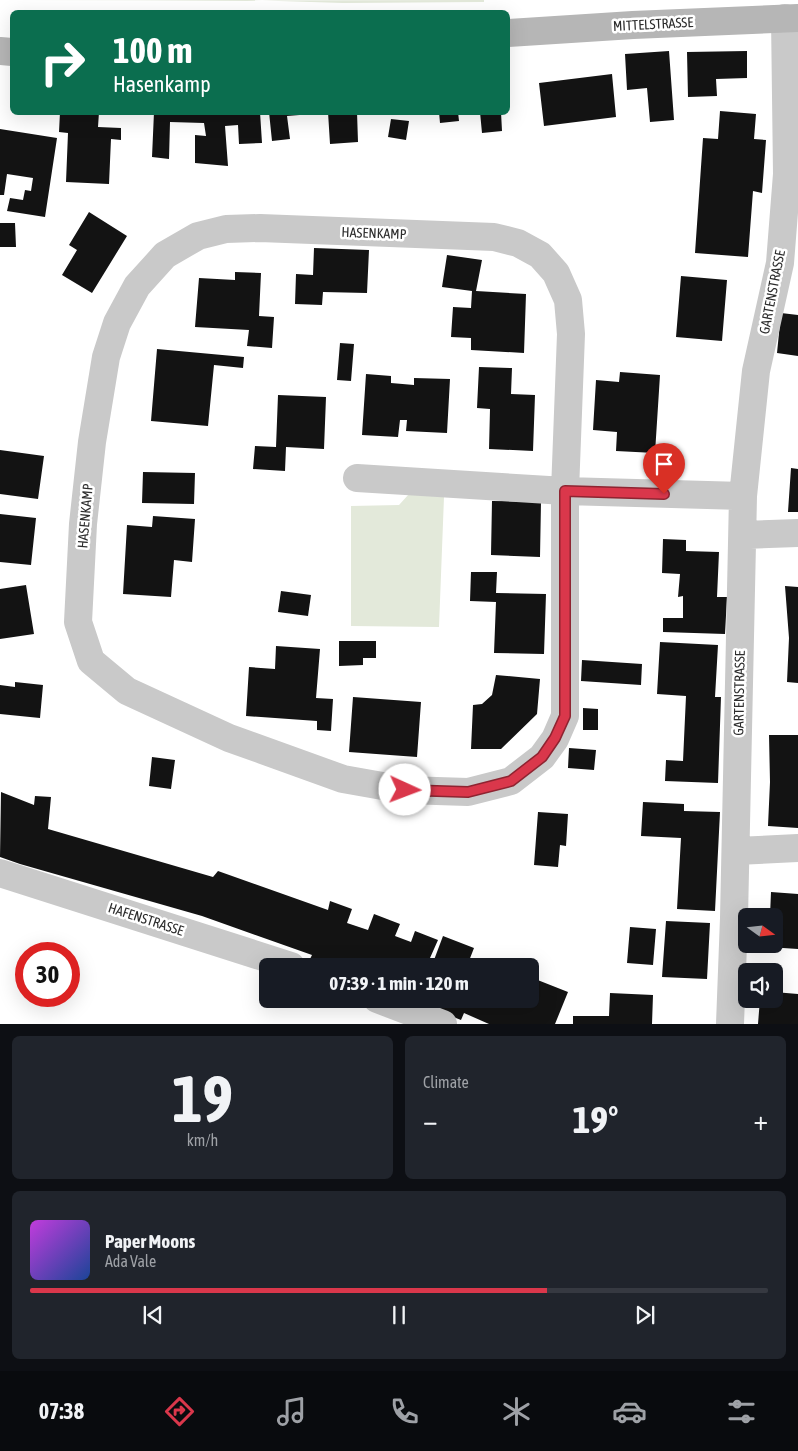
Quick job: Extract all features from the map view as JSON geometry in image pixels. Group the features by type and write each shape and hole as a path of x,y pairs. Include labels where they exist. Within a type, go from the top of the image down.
{"street":[{"name":"MITTELSTRASSE","path":"510,33 791,18"},
{"name":"GARTENSTRASSE","path":"730,1024 736,850 743,496 756,371 780,263 787,174 791,18"},
{"name":"HASENKAMP","path":"260,228 494,237 518,243 540,255 556,273 568,300 571,334 565,491 565,716 555,738 542,757 511,781 468,792 405,790 343,779 272,754 229,738 127,691 91,661 78,622 83,524 92,442 106,357 118,323 137,286 165,255 198,236 226,229 260,228"},
{"path":"357,478 565,491 743,496"},
{"path":"743,535 798,533"},
{"path":"736,850 798,848"},
{"name":"HAFENSTRASSE","path":"0,872 267,958"},
{"path":"401,1008 443,1024"}],"green space":[{"path":"262,0 484,0 484,2 343,3"},
{"path":"409,494 444,497 439,627 351,626 351,506 399,505"}],"building":[{"path":"669,51 674,120 650,122 647,88 627,90 625,54"},
{"path":"747,51 747,78 716,79 717,96 688,97 687,52"},
{"path":"612,74 616,117 544,126 539,83"},
{"path":"720,111 756,114 754,139 766,140 762,193 753,191 748,257 695,253 703,138 718,139"},
{"path":"60,115 99,115 98,127 121,128 121,140 111,139 109,184 66,182 68,133 59,132"},
{"path":"154,115 260,115 262,143 239,144 238,125 225,126 228,166 195,163 195,135 206,136 204,123 170,122 169,159 152,157"},
{"path":"269,115 300,115 287,116 290,139 272,141"},
{"path":"328,115 357,115 358,142 330,144"},
{"path":"439,115 458,115 459,121 440,123"},
{"path":"480,115 501,115 502,131 482,133"},
{"path":"391,119 409,121 406,140 388,137"},
{"path":"0,129 57,138 45,217 7,211 10,198 23,200 25,190 31,191 33,178 7,174 4,195 0,195"},
{"path":"89,212 127,236 92,293 62,275 77,250 69,245"},
{"path":"0,223 15,223 16,247 0,247"},
{"path":"314,248 369,250 367,293 323,292 322,305 295,304 296,274 313,275"},
{"path":"447,255 482,260 476,291 526,294 524,353 471,350 471,338 451,337 453,307 471,308 472,291 442,287"},
{"path":"235,272 261,273 259,316 274,317 272,348 247,346 249,330 195,327 199,278 235,280"},
{"path":"681,276 727,280 722,341 676,337"},
{"path":"781,313 798,315 798,356 777,353"},
{"path":"340,343 354,344 351,381 337,380"},
{"path":"157,349 244,357 243,368 214,365 208,426 151,421"},
{"path":"479,367 512,368 511,394 535,395 533,451 489,449 490,409 477,408"},
{"path":"620,372 660,375 655,453 616,451 617,432 593,430 596,380 619,382"},
{"path":"366,374 391,376 391,383 414,385 414,378 450,379 447,433 406,431 407,420 400,420 398,437 362,435"},
{"path":"278,395 326,397 324,449 286,447 285,471 253,469 255,446 276,447"},
{"path":"0,450 44,456 38,499 0,494"},
{"path":"791,468 798,469 798,512 788,512"},
{"path":"143,472 195,473 194,504 142,503"},
{"path":"492,501 541,502 540,557 491,555"},
{"path":"0,514 36,518 31,565 0,562"},
{"path":"153,516 195,519 192,562 174,560 171,597 123,594 127,525 152,527"},
{"path":"663,539 686,540 686,551 719,552 717,597 727,597 725,634 663,632 663,618 683,618 683,596 678,597 680,574 662,573"},
{"path":"471,572 497,572 496,593 546,594 544,654 494,653 496,602 470,601"},
{"path":"26,585 34,634 0,639 0,589"},
{"path":"785,586 798,587 798,683 787,682 789,638"},
{"path":"281,591 311,595 308,616 278,612"},
{"path":"339,641 376,641 376,658 363,658 363,665 339,666"},
{"path":"660,642 718,645 715,697 721,697 718,783 665,781 666,760 683,761 686,696 657,694"},
{"path":"276,646 320,649 316,698 333,699 331,731 317,730 317,721 246,716 249,667 275,669"},
{"path":"582,660 642,664 641,685 581,681"},
{"path":"496,675 540,679 537,714 501,749 471,749 473,705 482,704 492,695"},
{"path":"15,682 43,685 40,718 0,714 0,685 15,687"},
{"path":"353,697 421,702 417,757 349,752"},
{"path":"583,708 598,709 598,730 583,730"},
{"path":"769,735 798,735 798,828 768,826 770,782"},
{"path":"569,748 596,750 594,770 568,768"},
{"path":"152,757 175,760 171,789 149,786"},
{"path":"1,792 34,805 35,796 51,797 48,829 213,877 218,871 328,910 330,901 352,909 347,923 368,930 374,914 400,924 395,936 411,942 415,931 438,940 430,958 310,958 312,955 202,916 0,857"},
{"path":"643,802 684,804 684,811 720,812 715,911 677,909 681,838 641,836"},
{"path":"538,812 568,814 566,846 560,845 558,867 534,865"},
{"path":"771,892 798,894 798,949 783,948 783,908 770,908"},
{"path":"666,921 710,923 707,979 662,977"},
{"path":"630,927 656,929 653,965 627,963"},
{"path":"443,936 474,948 470,958 435,958"},
{"path":"539,981 568,992 555,1024 489,1024 464,1013 461,1020 431,1008 539,1008"},
{"path":"610,993 653,995 652,1024 573,1024 573,1016 609,1016"},
{"path":"783,993 798,994 798,1024 758,1024 759,1008 783,1008"}],"route":[{"path":"405,790 468,792 511,781 542,757 555,738 565,716 565,491 664,494"}]}
